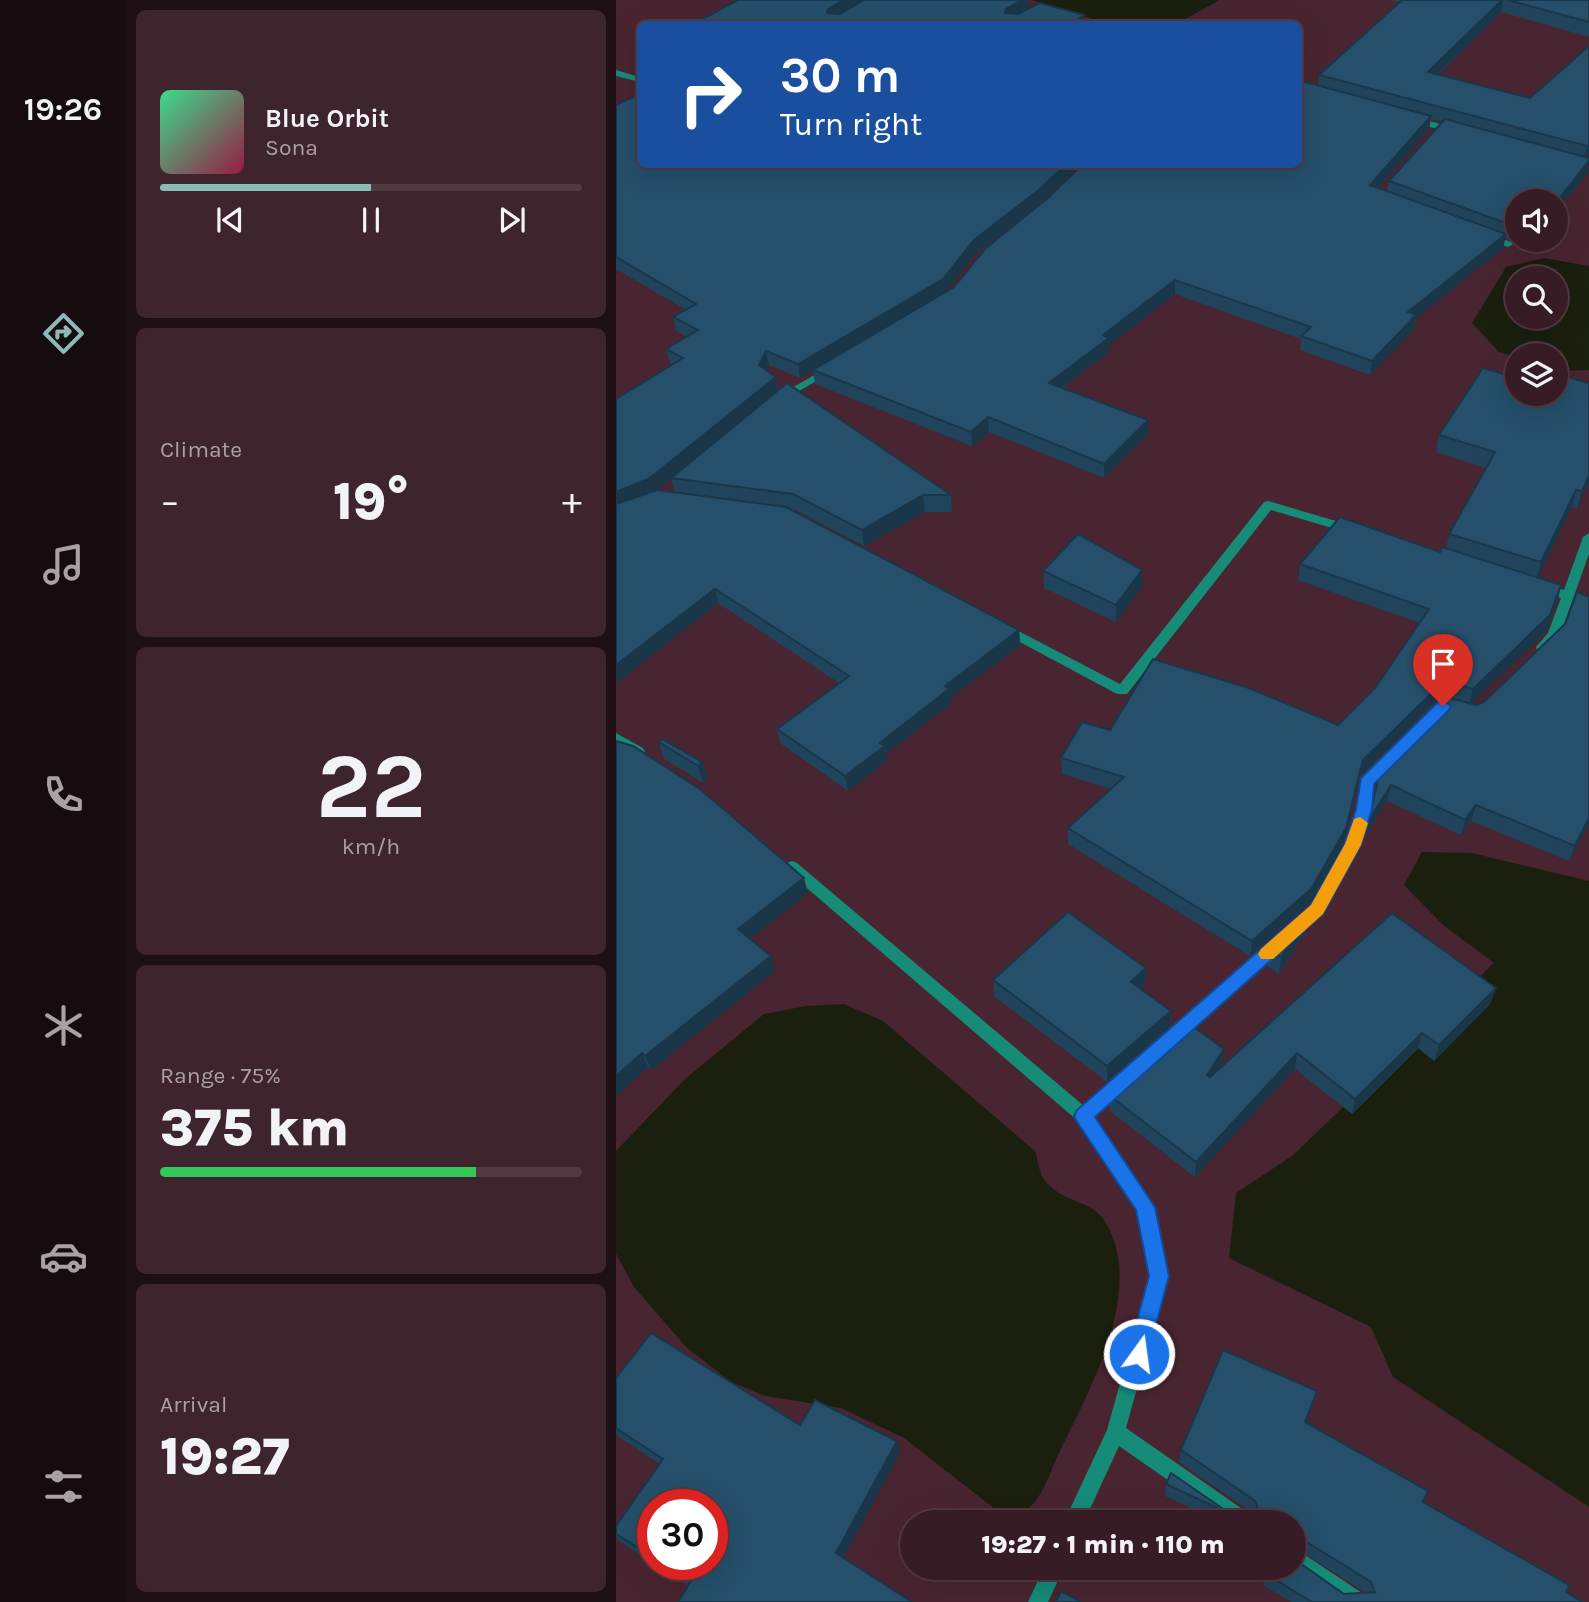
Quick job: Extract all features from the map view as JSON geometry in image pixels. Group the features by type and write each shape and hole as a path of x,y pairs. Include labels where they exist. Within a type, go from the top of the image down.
{"street":[{"path":"616,73 637,79"},
{"path":"1402,117 1465,134"},
{"path":"1431,137 1440,127"},
{"path":"1469,230 1505,243"},
{"path":"772,402 846,359"},
{"path":"988,620 1122,691 1268,505 1359,532"},
{"path":"1535,654 1554,635 1589,537"},
{"path":"1529,584 1568,596"},
{"path":"616,738 648,758"},
{"path":"1165,1044 1317,909 1353,845 1364,809 1367,782 1405,744"},
{"path":"775,853 1084,1116 1145,1207 1159,1276 1116,1432 1080,1510"},
{"path":"1084,1116 1145,1062"},
{"path":"1116,1432 1227,1510"},
{"path":"1306,1566 1358,1602"},
{"path":"1038,1602 1048,1580"}],"shaded area":[{"path":"1032,0 1220,0 1182,21 1098,21"},
{"path":"1544,258 1589,266 1589,370 1568,371 1568,343 1505,343 1505,354 1499,352 1472,323 1505,269 1505,329 1568,329 1568,266 1510,266"},
{"path":"1422,852 1472,853 1589,881 1589,1507 1393,1377 1371,1327 1229,1258 1236,1193 1292,1156 1494,963 1443,925 1404,885"},
{"path":"844,1004 883,1021 1035,1151 1045,1181 1066,1197 1094,1210 1110,1230 1120,1273 1113,1327 1093,1381 1043,1490 1035,1502 1025,1510 996,1510 904,1438 841,1408 765,1396 731,1382 686,1347 634,1287 616,1254 616,1151 685,1079 764,1014 806,1006"}],"building":[{"path":"738,0 844,0 828,9 827,13 840,14 864,0 1022,0 1006,9 1005,13 1018,14 1040,3 1084,15 1075,21 699,21"},
{"path":"1402,0 1502,0 1428,72 1530,98 1589,46 1589,144 1587,146 1319,75"},
{"path":"1508,0 1589,0 1589,22"},
{"path":"1302,81 1431,116 1370,185 1505,234 1408,312 1416,315 1372,361 1301,336 1311,327 1175,280 1103,335 1109,338 1049,383 1148,420 1104,464 988,417 971,432 813,370 954,287 986,248 1049,197 1079,168 1302,168"},
{"path":"637,95 637,168 1062,168 1040,189 974,240 943,279 798,364 766,351 759,365 776,377 650,478 616,492 616,399 683,358 666,349 698,330 673,317 696,304 616,257 616,105"},
{"path":"1445,119 1589,158 1567,189 1505,189 1505,223 1389,181"},
{"path":"1483,368 1505,374 1505,406 1568,406 1568,377 1589,383 1589,476 1582,491 1576,490 1541,562 1449,534 1495,452 1439,435"},
{"path":"787,383 951,495 923,495 862,530 793,494 671,478"},
{"path":"657,490 786,507 1019,630 945,686 949,689 880,743 885,746 845,776 777,729 849,676 715,589 616,665 616,504"},
{"path":"1340,517 1440,552 1442,547 1561,585 1550,615 1473,689 1447,682 1440,685 1363,760 1346,828 1312,888 1252,941 1068,828 1124,777 1061,758 1082,722 1110,730 1153,659 1249,688 1338,725 1375,688 1429,609 1300,564"},
{"path":"1078,534 1142,570 1116,605 1043,571"},
{"path":"1577,592 1589,597 1589,818 1575,846 1476,805 1465,820 1391,785 1369,820 1380,770 1450,698 1476,705 1484,702 1565,624"},
{"path":"662,739 702,762 698,766 659,742"},
{"path":"616,741 633,746 700,789 804,878 738,929 771,956 645,1056 642,1053 616,1076"},
{"path":"1068,912 1146,968 1131,982 1171,1011 1107,1066 993,980"},
{"path":"1392,913 1496,988 1439,1045 1422,1033 1355,1099 1297,1053 1196,1162 1110,1096 1126,1080 1124,1079 1187,1022 1224,1049 1207,1075 1210,1077"},
{"path":"1308,915 1281,957 1269,950"},
{"path":"651,1333 800,1425 815,1400 897,1441 836,1553 912,1602 678,1602 689,1580 728,1580 728,1489 642,1489 663,1459 616,1428 616,1378"},
{"path":"1223,1350 1317,1391 1305,1422 1428,1491 1423,1502 1569,1585 1566,1592 1583,1602 1312,1602 1276,1580 1306,1580 1306,1567 1344,1594 1375,1592 1371,1582 1306,1541 1306,1510 1259,1510 1255,1501 1181,1450"},
{"path":"1171,1473 1225,1510 1166,1484"},
{"path":"637,1496 637,1547 616,1534 616,1526"},
{"path":"1061,1591 1081,1602 1056,1602"}],"slow traffic":[{"path":"1267,954 1317,909 1353,845 1360,823"}],"route":[{"path":"1139,1354 1159,1276 1145,1207 1084,1116 1317,909 1353,845 1364,809 1367,782 1443,706"}]}
